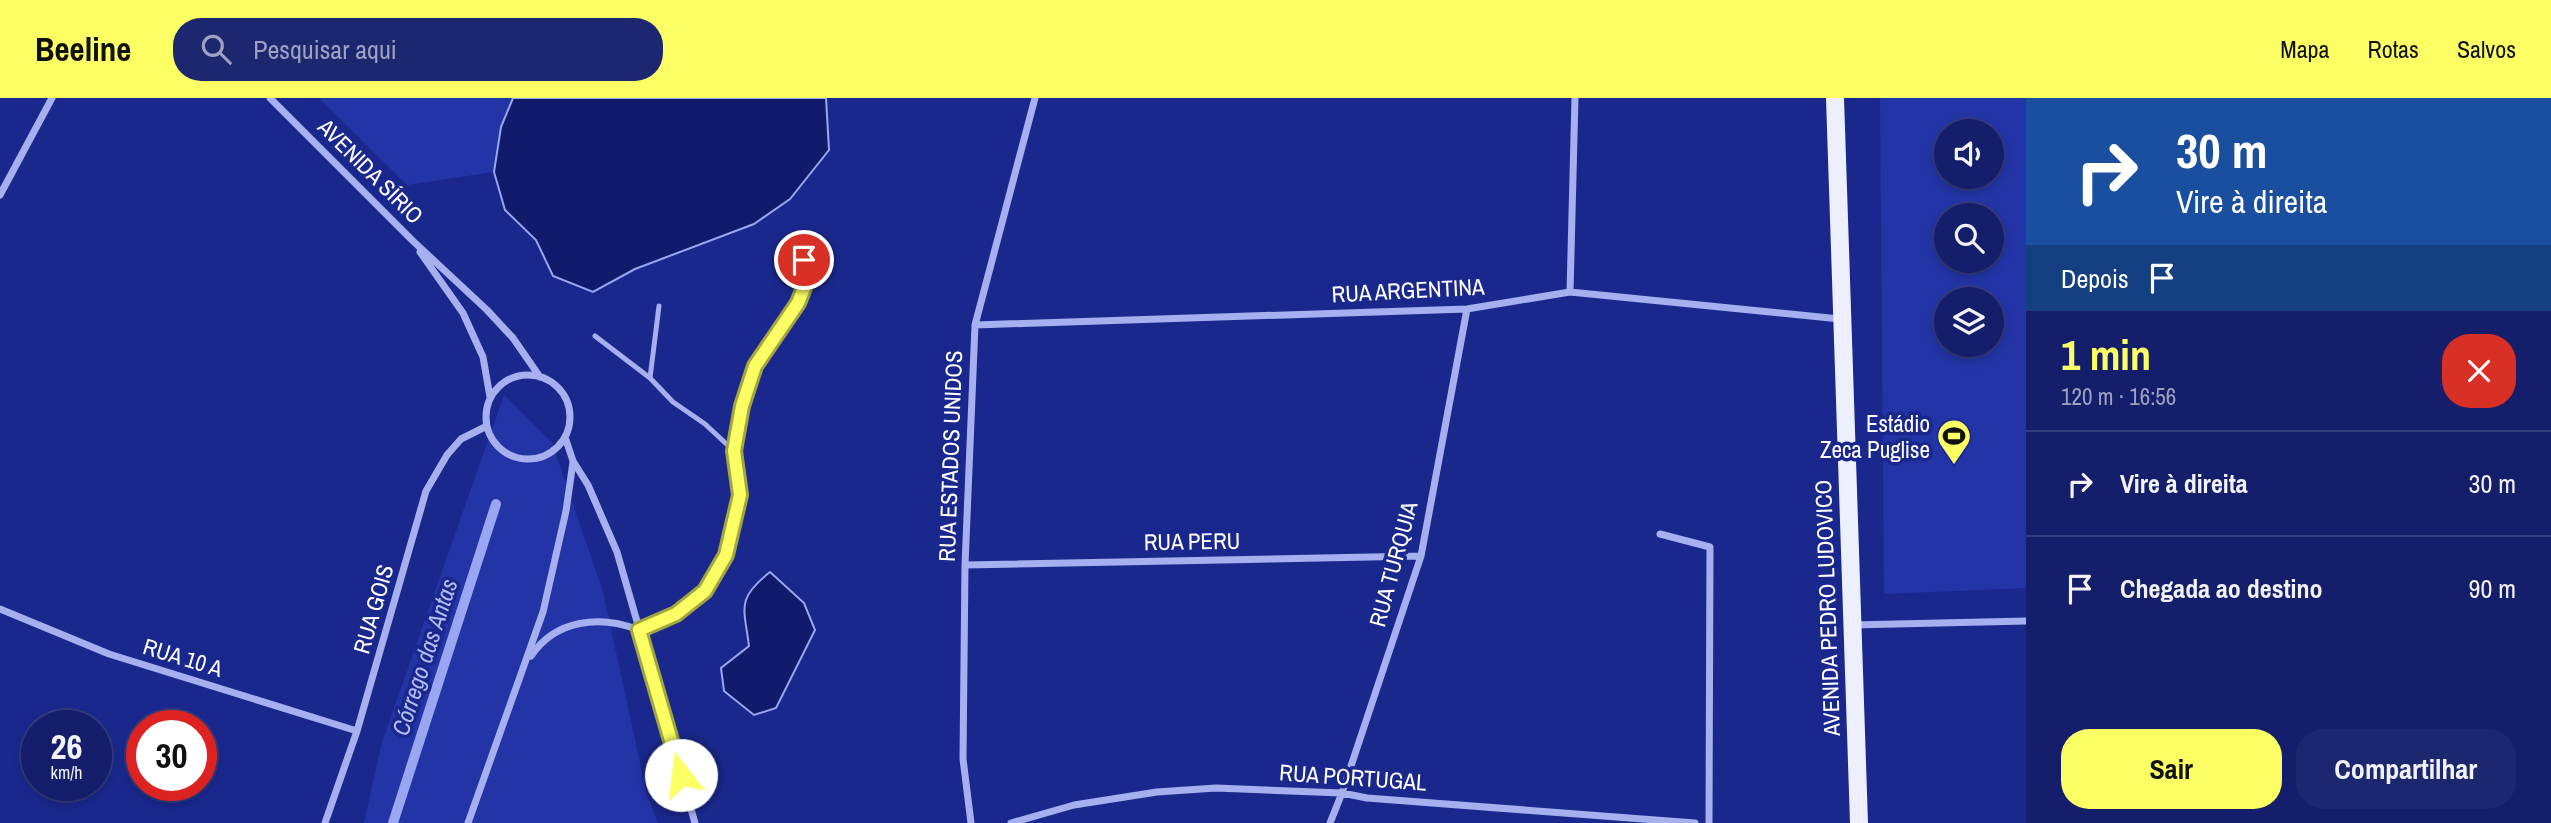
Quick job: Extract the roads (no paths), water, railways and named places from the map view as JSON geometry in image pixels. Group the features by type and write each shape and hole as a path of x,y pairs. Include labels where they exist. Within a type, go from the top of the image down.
{"main road":[{"name":"AVENIDA PEDRO LUDOVICO","path":"1835,98 1858,823"}],"street":[{"path":"0,195 52,98"},
{"name":"AVENIDA SÍRIO","path":"270,98 414,242 487,310 513,338 540,377"},
{"name":"RUA ESTADOS UNIDOS","path":"971,823 963,759 965,565 975,325 1035,98"},
{"path":"1570,292 1575,98"},
{"name":"AVENIDA SÍRIO","path":"414,242 463,313 482,357 490,397"},
{"name":"RUA ARGENTINA","path":"975,325 1467,309 1570,292 1841,319"},
{"name":"RUA TURQUIA","path":"1330,823 1421,556 1467,309"},
{"path":"525,375 540,377 562,394 569,408 565,437 557,449 545,457 531,460 516,458 503,451 493,440 487,426 486,412 490,397 499,386 511,378 525,375"},
{"name":"RUA GOIS","path":"325,823 358,732 426,491 447,455 461,439 487,426"},
{"path":"565,437 573,461 588,485 617,552 695,823"},
{"path":"468,823 527,662 556,561 573,461"},
{"path":"1660,534 1710,547 1710,823"},
{"name":"RUA PERU","path":"965,565 1421,556"},
{"name":"RUA 10 A","path":"0,609 108,654 358,732"},
{"path":"527,662 536,648 549,636 579,622 600,620 639,630"},
{"path":"1852,625 2026,621"},
{"name":"RUA PORTUGAL","path":"1011,823 1074,805 1157,792 1216,788 1342,793 1367,798 1695,823"}],"lane":[{"path":"639,630 676,614 705,591 726,555 740,495 734,451 742,406 755,366 798,303 807,280 802,239"},
{"path":"650,378 659,306"},
{"path":"595,336 650,378 673,402 705,425 734,451"}],"waterway":[{"name":"Córrego das Antas","path":"393,823 496,504"}],"place":[{"name":"Estádio Zeca Puglise","path":"1954,466"}]}
